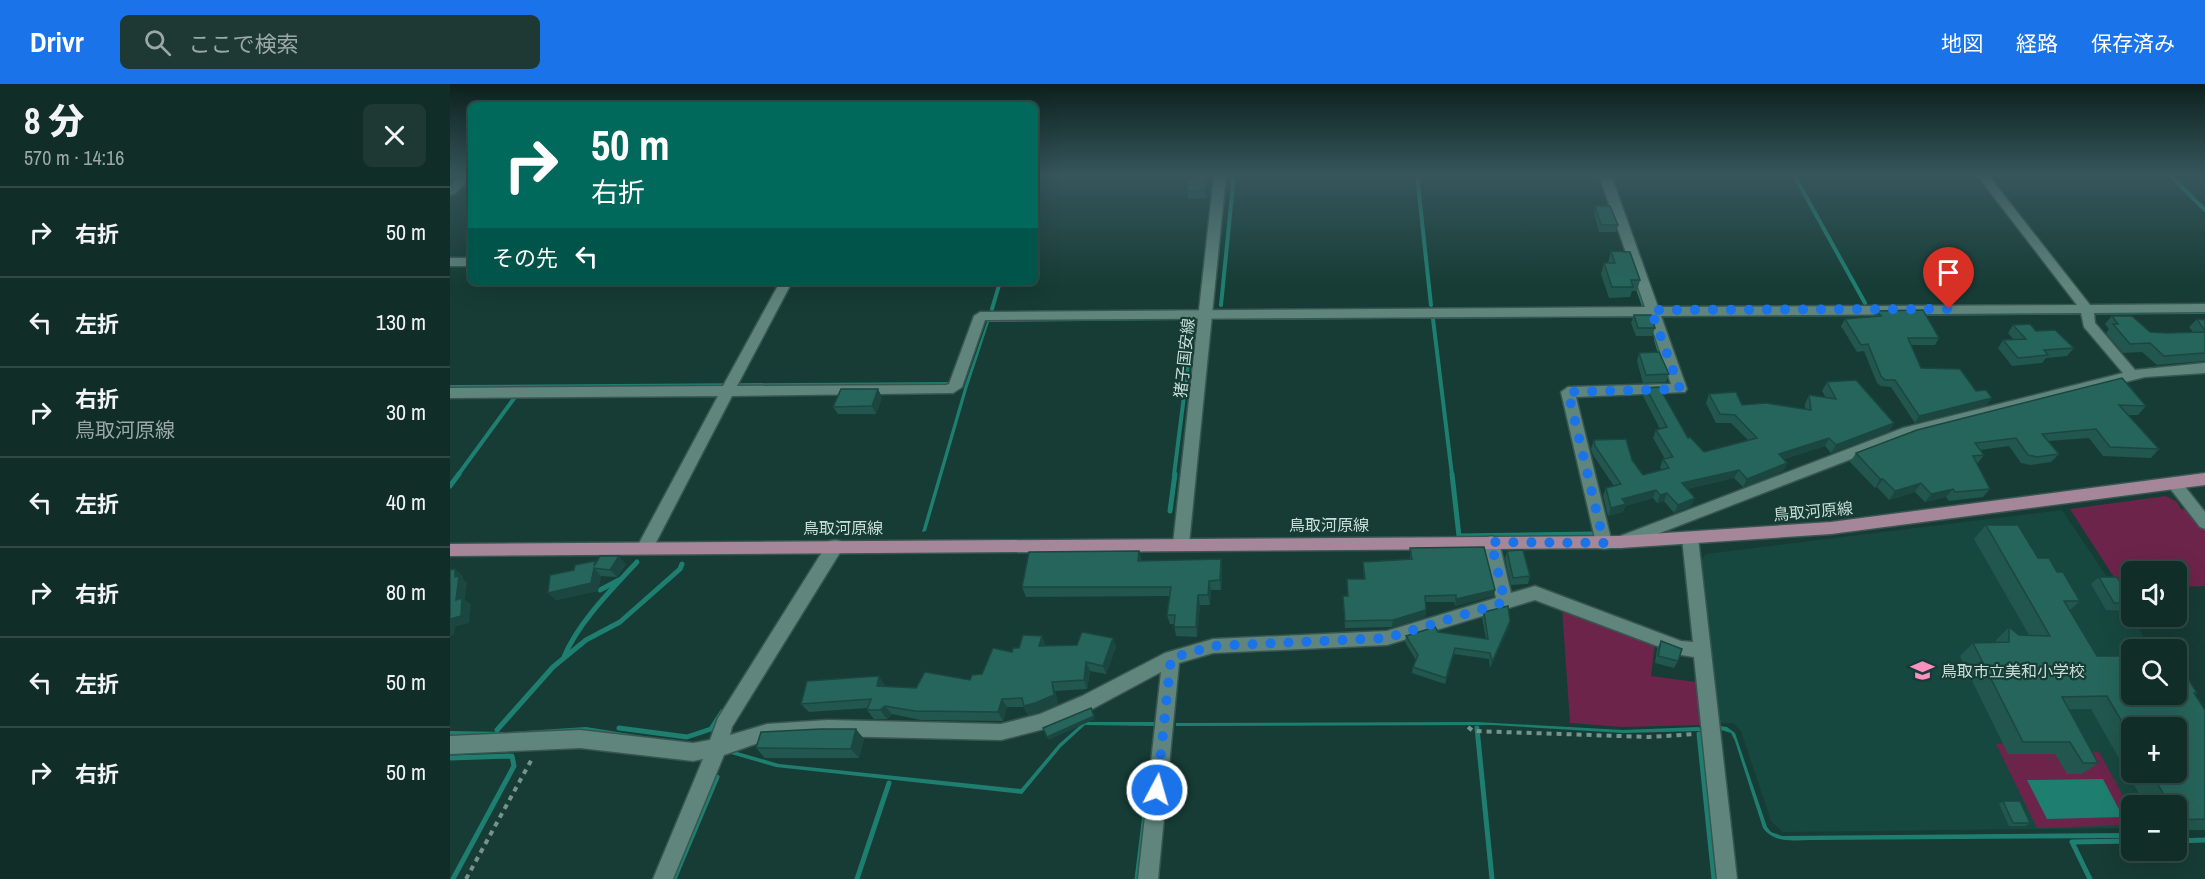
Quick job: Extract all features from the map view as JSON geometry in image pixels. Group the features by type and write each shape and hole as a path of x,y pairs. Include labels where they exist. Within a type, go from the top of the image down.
{"main road":[{"name":"鳥取河原線","path":"450,550 645,547 1612,543 1831,528 2205,479"}],"street":[{"name":"猪子国安線","path":"1181,544 1216,212"},
{"path":"1618,212 1680,389 1568,392 1612,543 1908,432 2132,375 2162,370 2205,368"},
{"path":"2012,212 2087,309 2089,324 2132,375"},
{"path":"450,262 468,262"},
{"path":"645,547 784,285"},
{"path":"450,393 948,390 955,387 980,316 2205,308"},
{"path":"2174,483 2205,523"},
{"path":"1690,538 1727,879"},
{"path":"1491,542 1505,602"},
{"path":"663,879 717,748 724,724 836,546"},
{"path":"450,745 580,739 693,752 717,748 766,732 828,728 1002,732 1051,718 1088,702 1171,658 1213,646 1387,638 1535,593 1681,648 1702,651"},
{"path":"1148,879 1171,658"}],"path":[{"path":"1468,727 1473,731 1649,737 1712,735"},
{"path":"466,879 543,740"}],"shaded area":[{"path":"2205,311 2205,314 1229,320 1229,317"},
{"path":"1189,318 1189,323 1179,320 989,322 926,531 922,532 965,385 988,319"},
{"path":"2166,496 2177,502 2181,509 2189,510 2205,530 2205,586 2187,587 2187,561 2121,561 2121,588 2070,509"},
{"name":"鳥取市立美和小学校","path":"2062,510 2121,598 2121,627 2138,627 2145,639 2121,639 2121,705 2185,705 2205,739 2205,826 2187,827 2187,795 2121,795 2121,828 1783,832 1771,821 1741,731 1733,723 1720,723 1701,560 1706,554"},
{"path":"1562,608 1655,643 1651,676 1696,682 1702,725 1622,727 1570,723"},
{"path":"1084,722 1155,722 1155,726 1085,725 1061,747 1022,794 776,767 724,752 727,749 779,764 1021,789 1059,744"},
{"path":"1476,722 1623,730 1699,727 1701,731 1623,733 1492,725 1176,726 1176,723"},
{"path":"1720,726 1727,727 1735,733 1767,827 1771,832 1782,836 2121,833 2121,838 1779,839 1763,828 1735,741 1731,733 1721,730"},
{"path":"586,727 693,744 450,737 450,731 506,732"},
{"path":"2049,743 2055,753 2099,752 2123,795 2121,825 2037,828 1996,744"},
{"path":"2103,779 2121,817 2047,819 2027,780"}],"building":[{"path":"1597,212 1613,212 1618,225 1601,225"},
{"path":"1611,251 1630,252 1640,280 1631,280 1633,287 1612,287 1604,263 1615,263"},
{"path":"1923,310 1939,338 1908,338 1921,368 1960,369 1976,391 1986,390 1992,398 1919,416 1895,380 1885,380 1881,376 1868,344 1861,345 1845,319 1881,316 1876,311"},
{"path":"1634,315 1651,315 1655,328 1638,328"},
{"path":"2112,316 2132,316 2150,332 2205,332 2205,353 2164,356 2150,343 2130,344 2113,324 2118,324"},
{"path":"2197,319 2205,320 2205,331"},
{"path":"2030,324 2036,331 2055,330 2074,348 2044,350 2048,355 2018,358 2003,340 2026,339 2013,325"},
{"path":"1659,352 1669,374 1646,375 1639,353"},
{"path":"2122,378 2146,406 2119,405 2159,449 2110,447 2096,429 2042,434 2059,454 2037,457 2028,455 2016,438 1975,443 1984,455 1973,456 1990,489 1955,492 1953,489 1931,494 1921,483 1895,491 1883,479 1880,479 1856,453 1917,430"},
{"path":"1856,380 1894,423 1836,445 1829,438 1779,454 1787,463 1747,479 1739,470 1682,483 1695,498 1678,505 1667,493 1660,495 1656,490 1622,499 1626,504 1611,508 1606,488 1621,484 1595,446 1594,440 1626,439 1632,460 1643,475 1669,468 1663,459 1673,457 1656,430 1667,427 1646,388 1659,387 1688,438 1690,437 1704,452 1757,438 1735,415 1720,414 1709,394 1736,392 1742,405 1766,403 1811,410 1809,395 1836,399 1827,382"},
{"path":"841,389 878,389 872,406 833,407"},
{"path":"1986,525 2018,525 2038,558 2049,558 2057,572 2063,572 2080,601 2064,601 2097,656 2121,656 2121,705 2187,705 2187,677 2205,710 2205,819 2187,820 2187,795 2164,795 2157,783 2187,783 2187,717 2121,717 2121,720 2107,696 2062,697 2098,763 2083,763 2070,742 2023,742 1973,643 2009,642 2009,627 2019,635 2050,636"},
{"path":"1484,547 1495,590 1456,599 1456,595 1425,596 1426,610 1393,620 1345,621 1343,596 1348,596 1347,579 1365,579 1363,562 1412,559 1410,548"},
{"path":"1523,550 1530,576 1513,578 1507,551"},
{"path":"1139,551 1138,561 1221,559 1220,580 1209,581 1208,595 1198,595 1196,627 1174,627 1175,615 1167,615 1171,587 1022,587 1029,552"},
{"path":"600,556 619,556 610,570 594,568 591,583 548,593 550,575 574,570 575,565 595,561 594,566"},
{"path":"455,569 455,577 459,576 456,600 462,598 461,616 450,619 450,570"},
{"path":"2099,577 2117,577 2121,584 2121,603 2114,603"},
{"path":"1508,606 1510,621 1492,662 1490,653 1455,648 1446,678 1413,667 1418,655 1406,636 1435,627 1438,632 1488,639 1484,612"},
{"path":"1082,632 1113,638 1103,666 1086,662 1084,680 1052,682 1054,695 1024,706 1022,698 1002,699 998,712 915,711 885,706 880,710 867,710 871,699 801,704 807,681 879,676 877,686 916,688 925,672 970,680 972,675 982,674 993,648 1012,652 1013,648 1019,648 1023,635 1042,636 1039,646 1077,645"},
{"path":"1661,641 1682,649 1678,661 1658,656"},
{"path":"1091,708 1094,716 1047,737 1043,728"},
{"path":"856,729 851,749 756,748 761,732"},
{"path":"2003,801 2020,801 2030,823 2013,823"}],"waterway":[{"path":"1221,305 1230,212"},
{"path":"1421,212 1431,305"},
{"path":"1815,212 1865,303"},
{"path":"1636,283 1644,306"},
{"path":"992,309 999,285"},
{"path":"1433,319 1452,475"},
{"path":"1174,475 1192,333"},
{"path":"1656,340 1663,363"},
{"path":"450,387 950,384"},
{"path":"458,475 515,397"},
{"path":"450,486 459,474"},
{"path":"1170,511 1175,474"},
{"path":"1452,474 1459,536 1594,534"},
{"path":"564,657 587,619 637,562"},
{"path":"497,730 553,667 586,640 620,622 680,569 682,564"},
{"path":"600,590 619,580"},
{"path":"619,728 687,737 711,729 722,712"},
{"path":"1477,728 1492,879"},
{"path":"1699,734 1714,879"},
{"path":"450,758 512,756 514,766 453,879"},
{"path":"1137,879 1150,774"},
{"path":"674,879 717,777"},
{"path":"857,879 889,783"},
{"path":"2187,841 2205,840"},
{"path":"2090,879 2072,842 2121,841"}],"place":[{"name":"鳥取市立美和小学校","path":"1923,671"}],"route":[{"path":"1157,790 1171,658 1213,646 1387,638 1505,602 1491,542 1604,543 1568,392 1680,389 1651,310 1949,309"}]}
